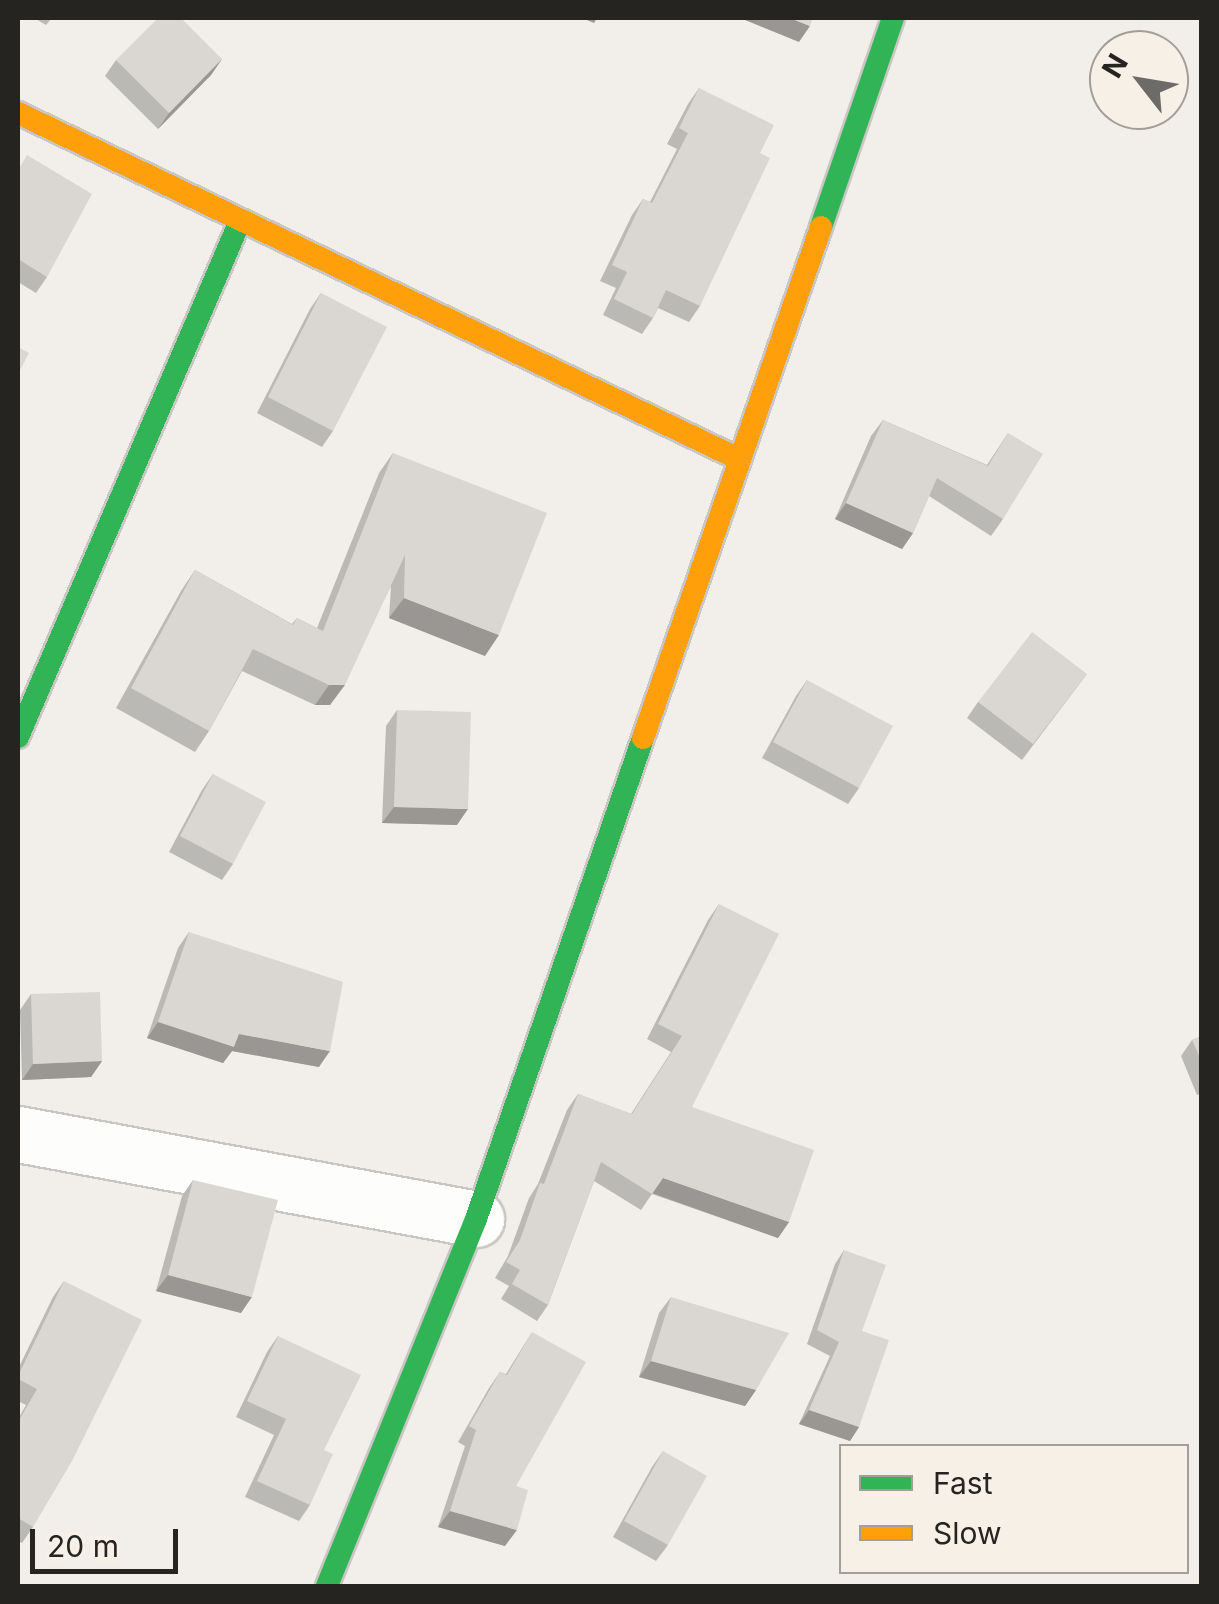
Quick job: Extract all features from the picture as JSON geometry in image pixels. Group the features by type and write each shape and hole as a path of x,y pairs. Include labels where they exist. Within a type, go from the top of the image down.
{"main road":[{"path":"327,1586 476,1219 892,18"},
{"path":"18,113 739,459"},
{"path":"18,737 240,221"}],"street":[{"path":"18,1134 476,1219"}],"building":[{"path":"158,18 181,18 222,59 169,113 116,60"},
{"path":"790,18 813,18 810,26"},
{"path":"699,88 774,125 760,153 770,158 700,306 666,290 653,318 614,299 627,272 612,265 643,199 652,203 688,133 679,128"},
{"path":"27,155 92,194 47,277 18,259 18,170"},
{"path":"321,293 387,327 333,431 268,397"},
{"path":"18,347 29,353 18,374"},
{"path":"883,420 988,466 1008,433 1043,454 1003,519 937,478 913,533 846,503"},
{"path":"393,453 547,513 499,635 404,598 405,555 345,685 329,685 253,649 209,731 131,688 195,570 293,625 297,618 323,631"},
{"path":"1032,632 1087,674 1033,744 978,702"},
{"path":"807,680 893,726 859,788 773,742"},
{"path":"397,710 471,712 468,809 394,807"},
{"path":"213,774 266,802 233,864 180,836"},
{"path":"719,904 779,934 692,1107 814,1150 789,1222 663,1178 652,1194 601,1162 548,1305 512,1284 520,1270 506,1262 520,1240 540,1183 544,1184 578,1094 632,1114 682,1036 658,1024"},
{"path":"189,932 343,982 330,1051 239,1034 234,1047 158,1022"},
{"path":"100,992 102,1061 33,1064 31,994"},
{"path":"1202,1036 1202,1062 1192,1040"},
{"path":"193,1180 278,1200 252,1297 168,1275"},
{"path":"844,1250 886,1265 862,1331 889,1340 859,1427 809,1410 839,1342 817,1330"},
{"path":"64,1281 142,1320 72,1461 33,1527 18,1518 18,1422 37,1389 18,1376"},
{"path":"671,1297 789,1333 756,1390 651,1361"},
{"path":"532,1332 586,1362 516,1486 528,1490 517,1530 450,1511 476,1430 469,1426 500,1372 507,1375"},
{"path":"278,1336 361,1375 324,1450 333,1454 310,1505 257,1481 286,1419 247,1401"},
{"path":"663,1451 707,1476 668,1545 624,1521"}],"traffic: fast":[{"path":"821,227 893,18"},
{"path":"18,737 240,221"},
{"path":"327,1586 476,1219 643,738"}],"traffic: slow":[{"path":"18,113 739,459"},
{"path":"643,738 821,227"}]}
